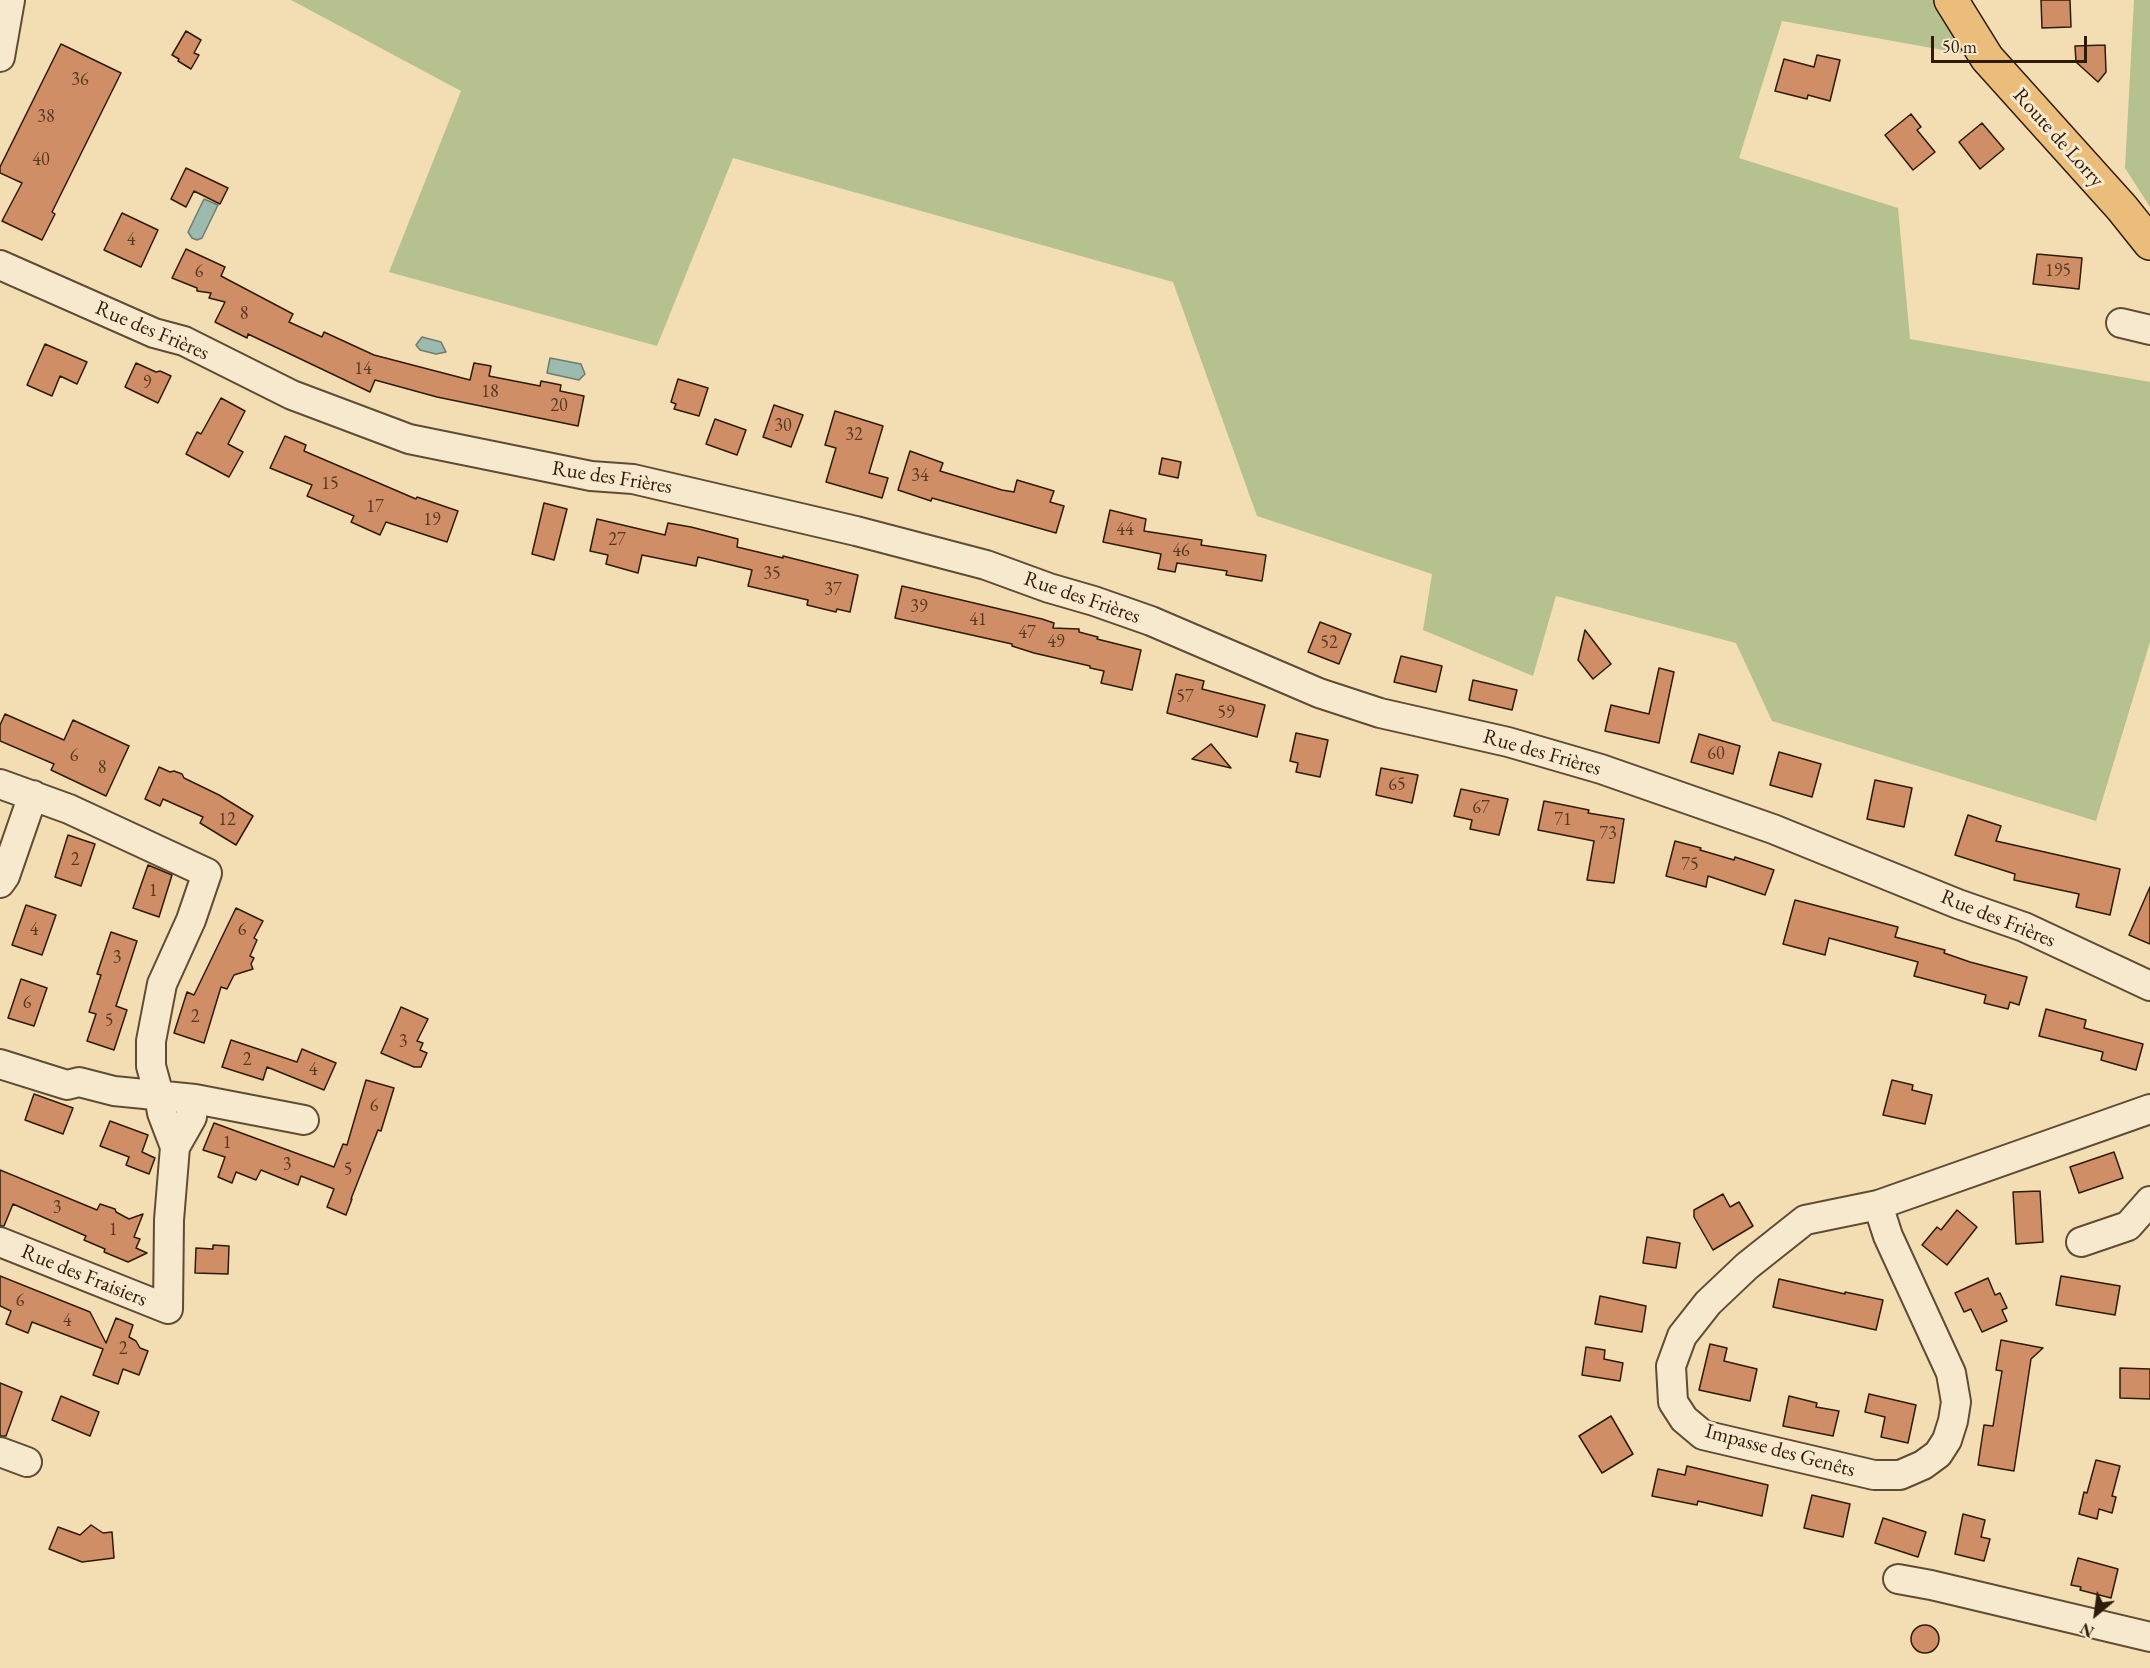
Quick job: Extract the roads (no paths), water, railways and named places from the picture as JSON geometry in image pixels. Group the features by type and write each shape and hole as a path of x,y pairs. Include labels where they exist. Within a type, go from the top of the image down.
{"main road":[{"name":"Route de Lorry","path":"1951,0 1987,58 2150,243"}],"street":[{"path":"0,57 10,0"},
{"name":"Rue des Frières","path":"0,265 154,333 183,341 292,395 409,439 591,476 633,478 846,528 986,565 1151,621 1319,693 1380,713 1508,742 1601,769 1773,829 1958,904 2024,927 2150,986"},
{"path":"2121,323 2150,330"},
{"path":"0,784 69,809 207,873 191,920 162,984 151,1041 151,1066 162,1113 175,1147"},
{"path":"0,883 5,876 33,795"},
{"path":"0,1064 67,1085 79,1082 114,1091 189,1099 304,1120"},
{"path":"175,1147 192,1117 189,1099"},
{"name":"Impasse des Genêts","path":"1878,1205 1888,1236 1951,1373 1956,1402 1953,1421 1947,1440 1938,1454 1923,1466 1900,1474 1874,1475 1703,1435 1684,1419 1673,1402 1671,1366 1682,1336 1708,1304 1747,1266 1805,1220 1878,1205 2150,1109"},
{"name":"Rue des Fraisiers","path":"0,1242 168,1309 169,1220 175,1147"},
{"path":"2081,1242 2128,1226 2150,1201"},
{"path":"0,1452 27,1462"},
{"path":"1898,1579 2150,1637"}]}
